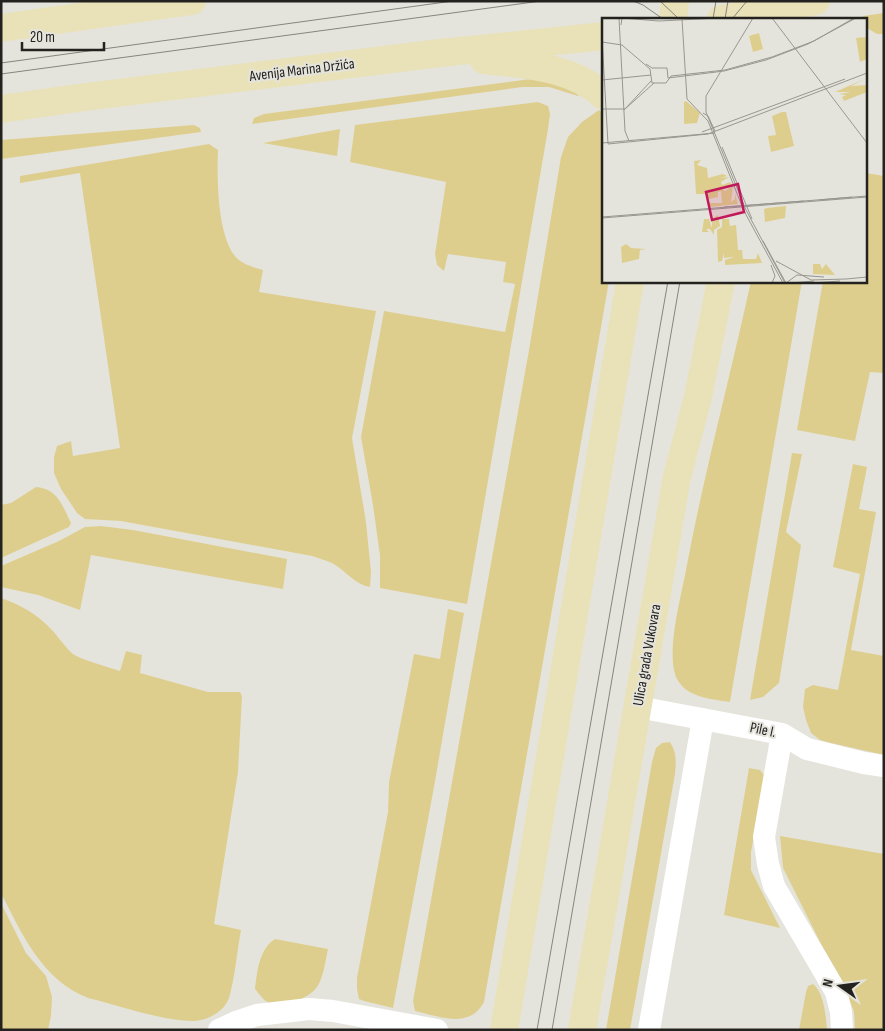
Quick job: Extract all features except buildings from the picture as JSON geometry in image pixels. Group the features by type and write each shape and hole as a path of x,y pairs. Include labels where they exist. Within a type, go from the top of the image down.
{"main road":[{"path":"1,28 192,1"},
{"path":"672,18 675,1"},
{"path":"727,18 816,1"},
{"name":"Avenija Marina Držića","path":"1,109 85,96 440,53 602,36"},
{"path":"440,53 551,69 584,81 602,94"},
{"path":"504,1030 630,282"},
{"name":"Ulica grada Vukovara","path":"582,1030 678,477 698,397 722,282"}],"street":[{"name":"Pile I.","path":"638,707 782,734 808,749 884,766"},
{"path":"649,1030 703,719"},
{"path":"782,734 764,837 768,864 774,886 836,992 842,1012 842,1030"},
{"path":"219,1030 258,1015 309,1009 333,1011 438,1030"}],"shaded area":[{"path":"884,13 884,34 877,34 868,29 868,18 864,18 863,16"},
{"path":"538,78 581,92 578,96 549,87 522,87 252,124 254,118 264,114"},
{"path":"538,102 548,106 550,114 548,129 467,604 380,588 380,556 361,437 384,311 505,332 515,284 503,282 506,262 448,254 444,271 437,265 435,254 446,182 350,162 355,125"},
{"path":"599,110 602,113 602,282 609,282 484,1002 478,1011 470,1016 453,1019 443,1018 415,1011 413,1001 529,350 561,157 568,137 582,122"},
{"path":"194,125 200,128 201,132 1,159 1,140"},
{"path":"340,129 337,156 263,143"},
{"path":"209,144 218,150 219,205 221,220 229,246 240,261 263,270 259,292 376,311 352,438 366,522 371,572 370,587 354,580 332,563 312,556 121,521 85,519 77,513 61,489 54,473 54,457 57,446 71,441 73,456 120,448 80,173 20,183 20,176"},
{"path":"868,173 884,176 884,373 870,372 855,441 797,430 823,282 868,282"},
{"path":"751,282 802,282 730,702 693,694 681,685 674,669 673,641 675,626 701,498"},
{"path":"792,453 802,454 786,532 801,545 779,683 763,697 750,700"},
{"path":"853,464 867,467 859,509 876,512 851,650 884,656 884,755 820,740 811,733 803,707 805,689 813,685 838,690 860,574 833,567"},
{"path":"36,487 49,491 58,499 71,523 69,527 1,558 1,505 11,503"},
{"path":"101,526 133,530 287,559 283,589 91,555 80,610 38,595 1,587 1,566 59,541 85,527"},
{"path":"1,598 21,606 34,614 53,631 73,654 82,659 120,671 126,651 142,655 140,673 208,692 240,692 242,696 238,772 214,924 241,930 229,998 223,1008 214,1015 198,1021 166,1018 88,998 72,990 58,980 35,954 1,893"},
{"path":"448,609 464,613 393,1008 359,999 357,978 388,812 389,782 414,654 440,659"},
{"path":"670,742 675,754 675,774 630,1030 606,1030 652,762 656,748 662,743"},
{"path":"749,768 760,770 765,776 751,852 751,870 780,928 724,915"},
{"path":"780,836 884,854 884,1030 855,1030 854,1012 843,982 820,942 783,868"},
{"path":"1,903 26,953 46,976 52,997 48,1030 1,1030"},
{"path":"275,939 328,949 323,974 314,991 303,998 284,1004 268,1002 255,989 262,955"},
{"path":"813,984 822,999 827,1030 799,1030 806,992 808,986"}],"tram line":[{"path":"1,63 453,1"},
{"path":"1,74 541,1"},
{"path":"633,1 643,5 662,18"},
{"path":"660,1 678,18"},
{"path":"713,18 716,1"},
{"path":"725,18 728,1"},
{"path":"733,18 747,1"},
{"path":"537,1030 668,282"},
{"path":"552,1030 680,282"}]}
